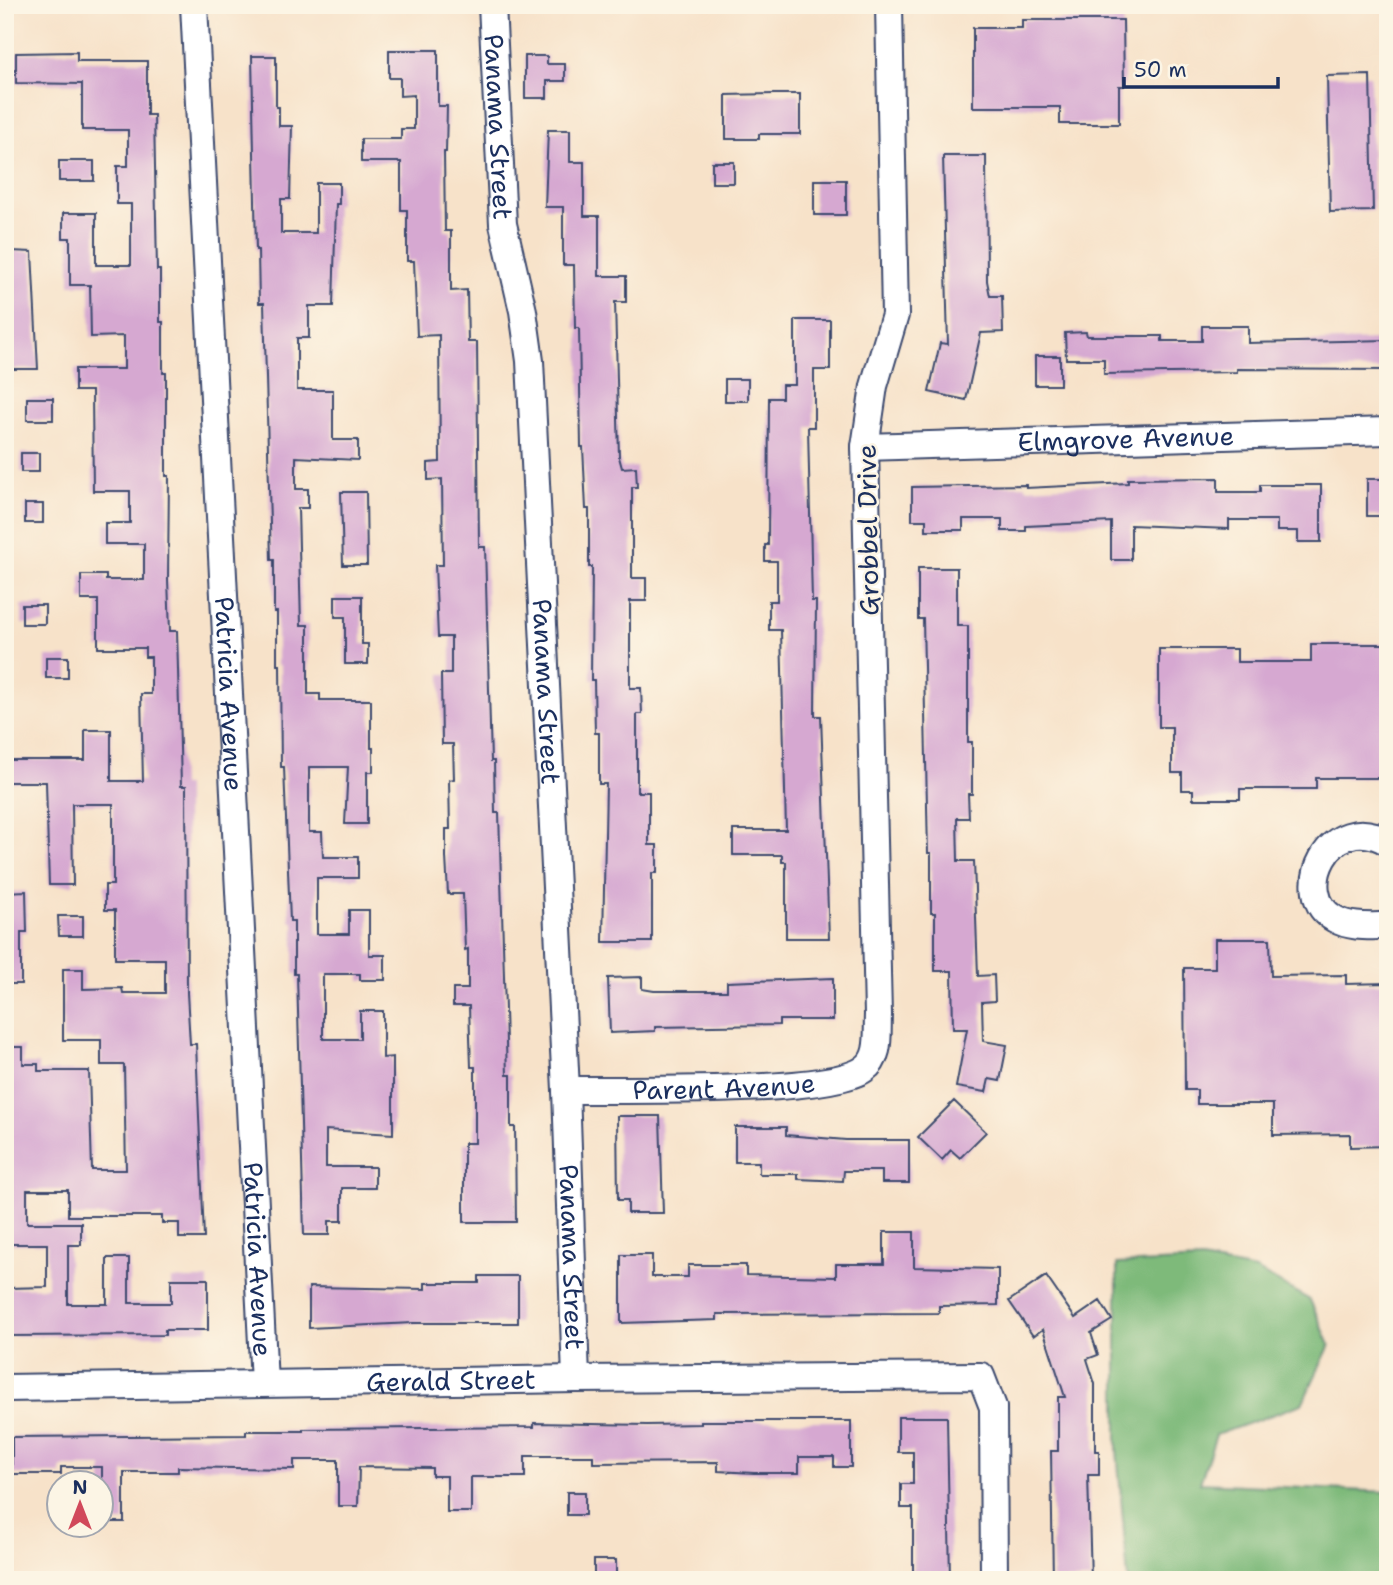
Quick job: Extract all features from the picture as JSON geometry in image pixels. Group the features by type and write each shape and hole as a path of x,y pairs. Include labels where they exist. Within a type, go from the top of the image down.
{"street":[{"name":"Patricia Avenue","path":"194,5 264,1383"},
{"name":"Panama Street","path":"492,5 502,214 508,254 523,311 530,361 566,1090 576,1379"},
{"name":"Grobbel Drive","path":"874,1059 878,1014 865,447 874,386 888,340 895,303 889,5"},
{"name":"Elmgrove Avenue","path":"865,447 1388,430"},
{"path":"1388,842 1363,834 1336,840 1323,855 1317,876 1321,904 1333,919 1359,926 1388,926"},
{"name":"Parent Avenue","path":"566,1090 715,1088 817,1082 864,1070 874,1059"},
{"name":"Gerald Street","path":"5,1388 981,1376 993,1407 993,1580"}],"green space":[{"path":"1202,1260 1256,1270 1310,1300 1330,1345 1302,1404 1216,1435 1200,1483 1388,1492 1388,1580 1128,1580 1117,1450 1117,1264"}],"building":[{"path":"1022,20 1123,20 1124,86 1119,86 1119,124 1060,124 1060,107 973,107 973,28 1022,28"},
{"path":"389,50 438,50 438,106 447,106 444,152 445,231 451,231 451,291 467,290 468,342 477,342 479,547 485,547 491,761 494,761 495,813 499,813 507,1075 511,1075 511,1127 515,1127 516,1222 464,1222 464,1143 475,1143 475,1067 471,1067 469,1006 453,1006 453,989 468,989 468,949 465,950 463,894 448,894 446,829 450,829 449,780 454,779 453,744 442,744 441,674 451,674 451,637 438,637 435,565 443,565 442,479 428,480 428,463 440,462 439,335 417,336 414,261 407,261 407,210 401,210 401,162 361,162 361,139 401,139 401,129 414,129 414,95 400,96 400,78 389,78"},
{"path":"77,52 77,61 147,61 147,115 154,115 157,270 160,270 163,373 166,373 170,631 177,631 181,786 186,786 187,993 190,1044 196,1044 204,1238 179,1238 179,1223 162,1223 162,1216 68,1216 68,1190 27,1190 27,1223 81,1223 81,1245 68,1245 68,1304 107,1304 107,1258 129,1258 129,1303 171,1303 171,1279 208,1279 208,1330 165,1330 165,1335 9,1336 8,1288 47,1287 47,1244 5,1244 5,1047 23,1047 23,1064 38,1064 38,1071 89,1071 92,1170 126,1170 124,1065 101,1065 101,1040 63,1040 63,969 83,969 83,989 122,988 123,993 165,993 165,959 115,959 115,910 105,910 105,885 113,885 113,804 72,804 73,885 49,885 46,782 5,782 5,760 85,760 85,730 111,730 111,781 143,781 141,694 151,694 151,657 145,657 145,648 98,648 98,600 81,600 81,575 106,575 106,580 144,580 144,544 105,544 105,523 130,523 130,491 93,491 92,391 75,391 75,369 124,369 124,336 91,337 90,285 70,285 70,238 63,238 63,213 96,213 96,265 131,265 131,204 117,204 117,166 128,166 128,130 82,130 82,84 16,83 16,53"},
{"path":"252,56 276,56 276,107 279,107 279,126 292,126 290,199 281,199 281,233 316,233 316,183 339,183 333,306 309,306 309,338 297,338 297,390 333,390 333,440 358,440 358,460 296,457 296,489 308,489 308,508 298,508 301,625 308,625 308,694 320,694 320,700 371,700 373,772 367,772 367,824 345,824 348,767 309,767 309,832 322,832 323,857 358,857 358,878 317,878 317,934 349,934 349,910 369,910 369,955 385,955 385,980 360,980 360,974 323,974 323,1039 360,1039 360,1011 383,1011 383,1058 393,1057 393,1134 326,1130 326,1167 375,1167 375,1188 342,1188 342,1221 329,1221 329,1235 304,1235 297,974 294,974 294,921 290,921 284,767 281,767 280,665 277,665 274,560 271,560 264,303 259,303 256,250"},
{"path":"525,56 547,56 547,64 565,64 565,81 547,81 547,98 525,98"},
{"path":"1370,75 1373,211 1330,212 1327,76"},
{"path":"800,94 800,134 759,134 759,139 726,139 726,95"},
{"path":"548,130 570,130 570,162 584,162 584,216 599,216 599,276 626,276 626,302 615,302 619,457 622,468 636,467 637,487 632,487 632,578 646,578 646,601 630,601 630,688 641,688 642,714 637,714 637,792 649,792 649,845 657,845 657,873 652,873 652,942 603,942 606,784 599,784 599,733 595,733 594,680 591,680 592,567 589,567 589,509 586,509 581,447 579,328 575,328 574,265 563,265 563,207 545,207"},
{"path":"943,156 986,156 987,281 990,296 1002,296 1003,332 981,333 966,400 929,392 940,343 948,344"},
{"path":"59,161 94,161 94,181 59,181"},
{"path":"712,162 734,162 734,183 712,183"},
{"path":"814,180 846,180 846,215 814,215"},
{"path":"11,251 32,252 38,369 12,369"},
{"path":"795,320 830,320 830,370 814,370 814,427 808,427 812,601 816,601 815,716 821,716 829,938 786,938 786,862 782,862 782,855 733,855 733,830 786,830 781,630 769,630 769,601 777,601 777,561 765,561 765,545 768,545 769,398 782,398 782,385 795,385"},
{"path":"1202,326 1248,326 1248,343 1388,340 1388,370 1237,369 1237,372 1104,374 1104,359 1066,359 1065,333 1086,332 1087,336 1162,336 1162,341 1202,341"},
{"path":"1035,356 1060,356 1060,385 1035,385"},
{"path":"725,379 748,379 748,401 725,401"},
{"path":"27,398 53,398 53,420 27,420"},
{"path":"21,453 39,453 39,472 21,472"},
{"path":"1218,478 1218,492 1260,492 1260,485 1321,485 1321,542 1298,542 1298,531 1277,531 1277,520 1229,520 1229,529 1131,525 1131,560 1111,560 1111,522 1026,526 1026,531 1002,531 1002,519 963,519 963,530 926,530 926,520 912,520 912,487 1026,485 1026,488 1128,483 1128,479"},
{"path":"1367,479 1388,479 1388,516 1367,516"},
{"path":"341,492 366,492 367,565 343,565"},
{"path":"25,504 43,504 43,523 25,523"},
{"path":"918,568 957,568 957,626 968,626 968,742 972,742 972,794 968,794 969,818 957,818 958,861 974,861 978,976 994,975 995,1001 982,1002 983,1041 1007,1045 1000,1081 989,1079 986,1092 956,1087 967,1029 953,1029 952,971 935,971 935,913 931,913 931,853 928,853 923,619 918,619"},
{"path":"335,596 362,596 362,644 368,644 368,664 345,664 345,617 335,617"},
{"path":"22,605 45,605 45,624 22,624"},
{"path":"1311,644 1388,644 1388,778 1316,778 1316,789 1240,789 1240,799 1193,799 1193,790 1182,790 1182,773 1172,773 1172,727 1159,727 1159,649 1237,649 1237,662 1311,662"},
{"path":"46,657 68,657 68,678 46,678"},
{"path":"26,891 27,932 21,932 21,984 5,984 5,892"},
{"path":"58,916 83,916 83,936 59,936"},
{"path":"1215,939 1270,939 1271,976 1346,975 1346,984 1388,983 1388,1146 1350,1147 1350,1134 1273,1135 1273,1104 1197,1104 1197,1090 1185,1090 1184,968 1215,968"},
{"path":"642,977 642,989 654,991 727,991 727,982 833,978 833,1020 779,1020 779,1025 655,1027 655,1031 610,1033 608,978"},
{"path":"954,1101 986,1132 960,1158 951,1150 942,1160 918,1137"},
{"path":"617,1116 660,1116 663,1213 628,1213 628,1200 618,1200"},
{"path":"735,1127 786,1127 786,1135 846,1140 909,1140 909,1183 882,1183 882,1171 844,1171 843,1181 798,1179 798,1174 759,1174 759,1162 735,1162"},
{"path":"884,1232 914,1232 914,1267 998,1269 998,1305 939,1306 939,1313 717,1314 717,1320 621,1323 621,1255 652,1255 652,1277 688,1277 688,1265 746,1265 746,1275 836,1277 836,1264 884,1264"},
{"path":"479,1276 518,1276 518,1323 413,1323 309,1328 309,1287 425,1289 425,1283 479,1283"},
{"path":"1046,1276 1075,1318 1100,1301 1112,1320 1091,1333 1098,1355 1087,1359 1095,1384 1095,1451 1099,1451 1099,1475 1088,1475 1091,1580 1053,1580 1051,1451 1058,1451 1058,1397 1065,1397 1043,1329 1033,1336 1009,1301"},
{"path":"898,1417 947,1417 950,1580 913,1580 913,1508 901,1508 901,1484 913,1484 913,1452 898,1452"},
{"path":"701,1421 851,1421 851,1467 834,1467 834,1457 799,1457 799,1473 754,1473 718,1471 718,1462 593,1463 593,1456 525,1456 525,1477 471,1477 471,1512 447,1512 447,1476 432,1476 432,1468 359,1467 358,1506 338,1506 338,1460 294,1460 294,1469 178,1467 178,1472 124,1472 124,1522 116,1522 116,1470 102,1470 102,1467 61,1467 61,1470 46,1470 46,1474 12,1474 12,1437 246,1435 246,1431 303,1429 534,1427 534,1423 701,1424"},
{"path":"567,1492 585,1492 585,1515 567,1515"},
{"path":"594,1560 616,1560 616,1580 594,1580"}]}
